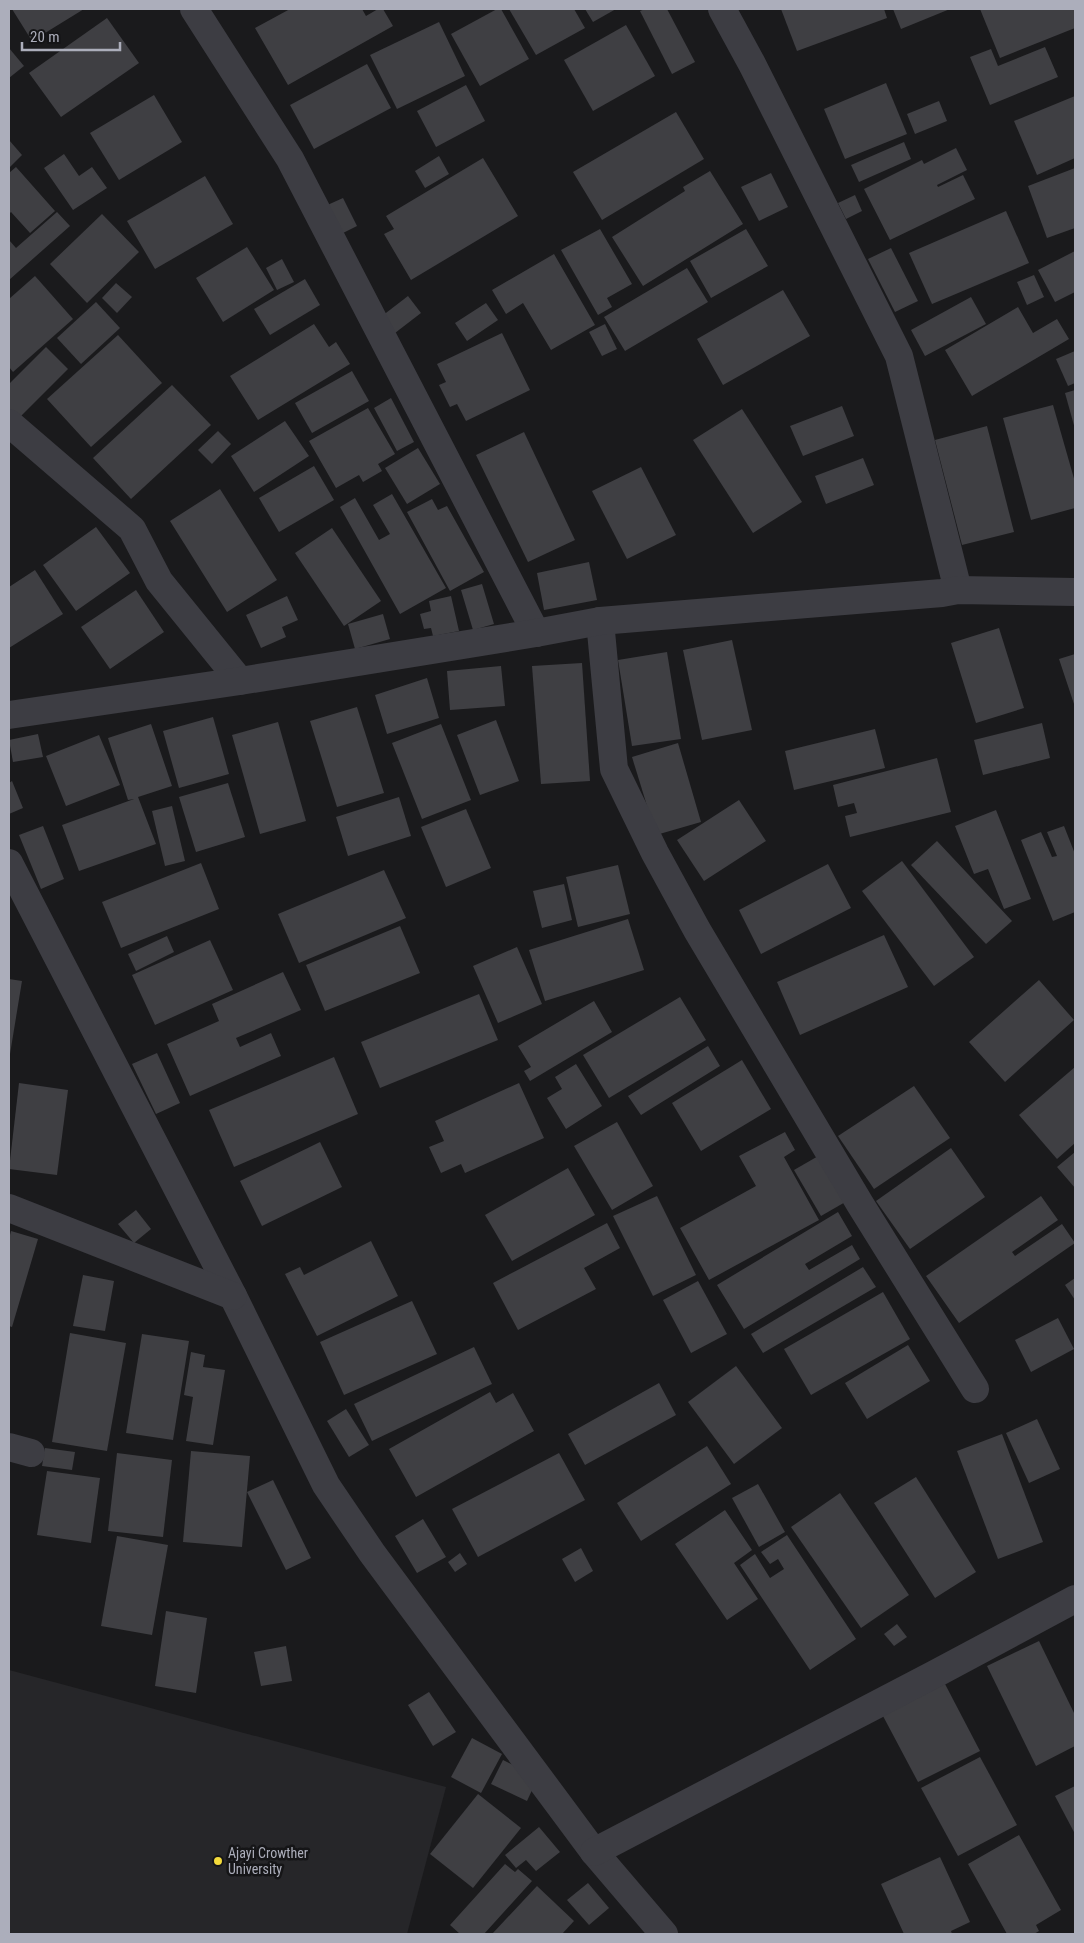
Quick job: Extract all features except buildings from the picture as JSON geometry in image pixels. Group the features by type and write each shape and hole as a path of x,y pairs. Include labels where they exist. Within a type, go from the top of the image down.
{"street":[{"path":"194,9 290,159 536,633"},
{"path":"722,9 752,64 899,356 958,590"},
{"path":"9,423 132,529 159,581 240,681"},
{"path":"9,715 240,681 600,621 932,594 958,590 1075,592"},
{"path":"600,621 614,769 622,786 655,853 697,930 860,1204 975,1389"},
{"path":"9,864 233,1296 326,1485 372,1553 594,1852 664,1934"},
{"path":"9,1208 233,1296"},
{"path":"594,1852 1075,1599"}],"shaded area":[{"name":"Ajayi Crowther University","path":"9,1670 446,1787 407,1934 9,1934"}],"place":[{"name":"Ajayi Crowther University","path":"218,1861"}]}
